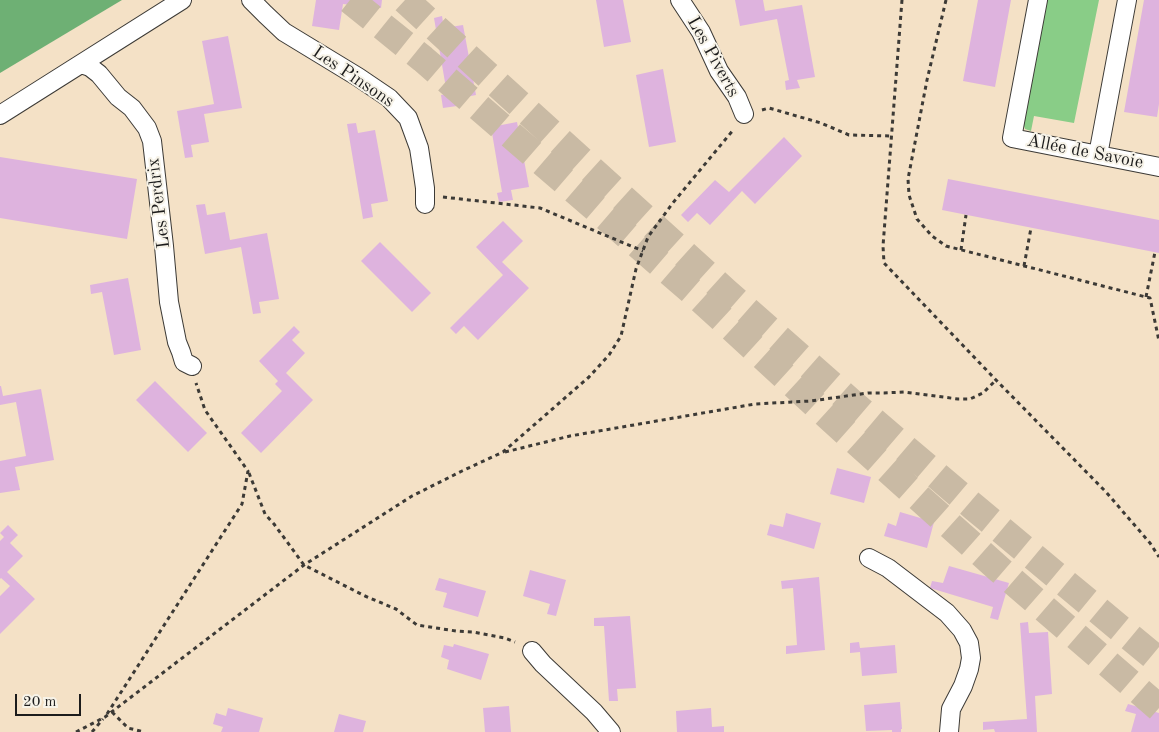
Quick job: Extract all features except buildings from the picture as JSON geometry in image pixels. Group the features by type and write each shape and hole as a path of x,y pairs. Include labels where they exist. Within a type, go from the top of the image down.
{"street":[{"path":"0,115 182,0"},
{"name":"Les Pinsons","path":"251,0 284,32 358,77 388,98 408,118 419,148 424,175 425,199"},
{"name":"Les Piverts","path":"680,0 700,32 719,71 737,97 744,114"},
{"name":"Allée de Savoie","path":"1038,0 1012,138 1159,167"},
{"path":"1098,155 1127,0"},
{"name":"Les Perdrix","path":"82,64 100,74 118,97 132,108 147,128 152,141 169,302 177,342 184,362 192,366"},
{"path":"869,558 888,568 947,613 962,630 969,643 971,658 969,669 951,709 949,732"},
{"path":"532,652 594,712 611,732"}],"path":[{"path":"902,0 883,246 884,263 1106,492 1150,543 1159,557"},
{"path":"946,0 927,80 908,179 909,196 917,219 932,236 946,246 1150,298 1159,341"},
{"path":"503,452 589,377 609,355 621,336 636,269 648,237 672,204 730,136 744,114 770,108 821,123 849,135 892,136"},
{"path":"425,199 540,208 643,251"},
{"path":"961,250 966,215"},
{"path":"1024,266 1031,228"},
{"path":"1146,297 1155,252"},
{"path":"192,366 196,386 205,410 248,471 265,514 304,565 396,610 417,625 506,638 529,647 532,652"},
{"path":"76,732 112,712 304,565 412,496 503,452 570,436 755,404 811,401 868,393 920,394 970,399 984,393 996,380"},
{"path":"92,732 105,716 242,504 248,471"},
{"path":"112,712 128,728 144,732"}],"green space":[{"path":"0,0 122,0 0,73"},
{"path":"1044,0 1099,0 1074,123 1034,116 1031,131 1025,129 1023,123"}],"tunnel":[{"path":"350,0 423,59 695,294 1000,570 1159,708"},
{"path":"405,0 725,291 852,403 1159,661"}]}
